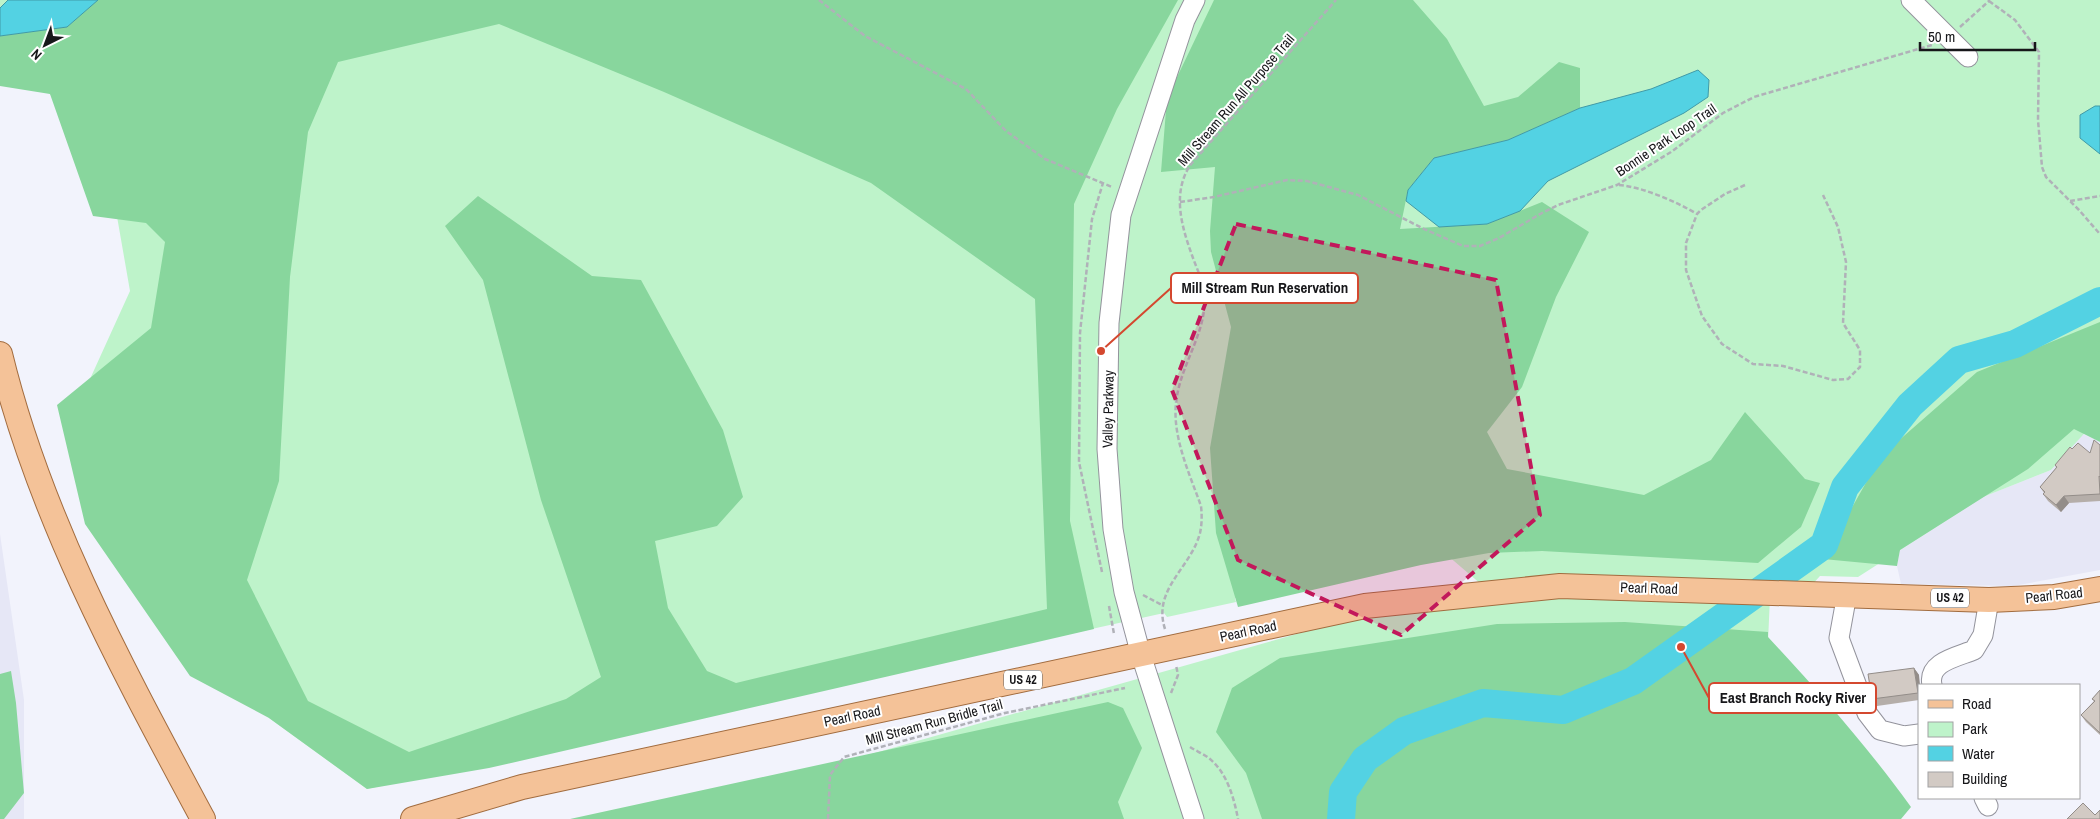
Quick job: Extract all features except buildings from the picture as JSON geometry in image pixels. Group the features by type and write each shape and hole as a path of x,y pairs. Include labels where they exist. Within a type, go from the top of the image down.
{"main road":[{"path":"0,354 6,407 56,525 144,709 203,819"},
{"name":"Pearl Road","path":"413,819 522,787 1364,606 1560,586 1989,600 2054,597 2100,589"}],"street":[{"name":"Valley Parkway","path":"1194,819 1141,655 1124,592 1113,529 1107,449 1109,324 1120,215 1185,20 1195,0"},
{"path":"1911,0 1968,57"},
{"path":"1847,594 1839,638 1867,714 1880,730 1904,736 1918,734"},
{"path":"1932,684 1931,680 1935,668 1944,661 1974,650 1983,635 1989,600"}],"path":[{"path":"819,0 866,36 966,89 1006,131 1045,159 1128,193"},
{"name":"Mill Stream Run All Purpose Trail","path":"1163,623 1162,605 1195,546 1200,533 1202,518 1201,506 1178,433 1175,414 1176,397 1180,381 1197,337 1204,303 1204,289 1187,239 1180,202 1181,184 1184,174 1191,164 1336,0"},
{"path":"1954,32 1989,1 2015,20 2039,52 2037,100 2042,167 2052,185 2070,201 2099,233"},
{"name":"Bonnie Park Loop Trail","path":"1180,202 1297,180 1330,186 1358,195 1455,244 1471,248 1499,238 1558,205 1618,185 1670,152 1723,113 1754,97 1936,43"},
{"path":"1618,185 1637,188 1678,204 1697,214"},
{"path":"1745,185 1719,198 1697,214 1686,242 1686,270 1702,316 1722,344 1753,364 1783,366 1833,380 1848,379 1860,367 1860,350 1843,323 1846,262 1838,227 1823,195"},
{"path":"2070,201 2100,196"},
{"path":"1169,700 1178,675"},
{"name":"Mill Stream Run Bridle Trail","path":"828,819 830,775 844,757 1005,713 1125,688"},
{"path":"1185,744 1217,766 1229,787 1238,819"}],"highlighted area":[{"path":"1236,224 1496,280 1540,515 1401,635 1238,560 1172,390"}],"shaded area":[{"path":"2083,434 2100,442 2100,570 2013,586 1901,584 1897,566 1900,550 1983,497 2051,470"},
{"path":"0,534 24,700 24,819 0,819"}],"green space":[{"path":"0,0 2100,0 2100,433 2091,426 2051,470 1983,497 1858,577 1820,576 1800,598 1770,597 1767,664 1816,819 641,819 1371,613 1489,591 1447,555 1235,598 1236,602 1167,617 1164,613 367,789 269,718 75,412 130,291 104,142 0,50"},
{"path":"98,0 1178,0 1117,109 1074,204 1070,521 1094,629 489,768 367,789 269,718 190,676 85,524 57,405 151,328 165,242 146,223 93,216 50,94 0,86 0,36 67,27","holes":["499,24 664,92 871,183 1035,299 1047,609 736,683 707,671 668,608 655,541 717,526 743,497 723,430 641,280 592,276 478,196 445,226 483,280 541,500 601,677 566,699 409,752 308,701 247,580 279,481 290,277 308,132 338,62"]},
{"path":"1214,0 1413,0 1447,39 1484,106 1518,97 1559,62 1580,68 1580,108 1508,140 1434,158 1408,190 1400,229 1487,224 1542,202 1589,232 1556,297 1522,387 1487,432 1507,469 1644,495 1711,460 1745,412 1805,479 1820,483 1801,527 1758,563 1542,551 1489,553 1421,565 1238,607 1216,533 1210,448 1231,327 1211,252 1210,231 1215,167 1161,172 1167,98"},
{"path":"2100,322 2100,442 2074,429 2028,469 1900,550 1897,566 1823,559 1881,456 1977,372"},
{"path":"1625,622 1768,632 1768,637 1842,720 1911,807 1901,819 1262,819 1246,773 1216,732 1232,688 1280,658 1497,624"},
{"path":"11,671 16,703 24,793 4,819 0,819 0,674"},
{"path":"1108,702 1123,708 1142,748 1118,802 1124,819 570,819"}],"water":[{"path":"8,0 98,0 67,27 0,36 0,8"},
{"path":"1698,70 1709,80 1708,97 1684,113 1548,181 1520,211 1487,224 1439,227 1406,201 1408,190 1434,158 1508,140 1580,108 1651,89"},
{"path":"2095,106 2100,106 2100,154 2080,138 2080,115"}],"waterway":[{"path":"1341,819 1343,792 1365,759 1404,731 1483,703 1563,710 1633,681 1824,545 1845,487 1910,405 1959,360 2015,344 2100,301"}],"place":[{"name":"Mill Stream Run Reservation","path":"1101,351"},
{"name":"East Branch Rocky River","path":"1681,647"}]}
